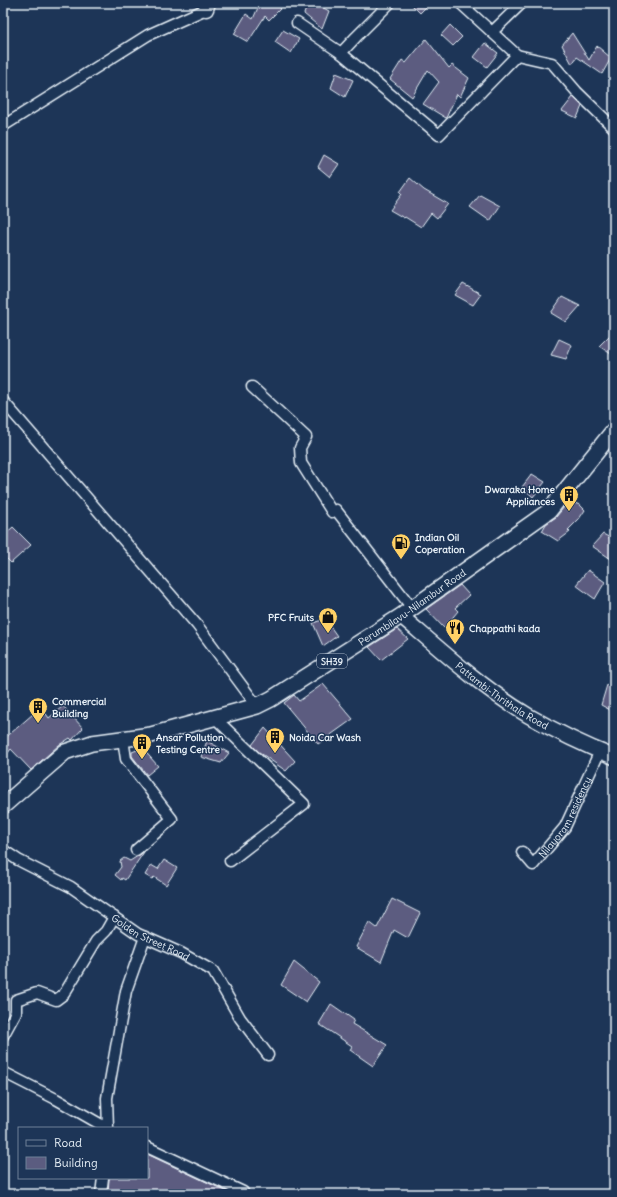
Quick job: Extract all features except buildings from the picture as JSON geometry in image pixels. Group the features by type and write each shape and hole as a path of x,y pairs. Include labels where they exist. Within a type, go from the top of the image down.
{"main road":[{"name":"Perumbilavu-Nilambur Road","path":"3,806 65,752 92,743 151,735 257,706 271,699 407,612 549,511 614,430"},
{"name":"Pattambi-Thrithala Road","path":"407,612 457,665 497,694 529,716 614,757"}],"street":[{"path":"341,53 390,3"},
{"path":"460,3 517,55 552,63 577,92 614,128"},
{"path":"492,32 522,3"},
{"path":"3,126 148,35 207,6"},
{"path":"297,23 341,53 438,135 517,55"},
{"path":"252,387 306,438 300,448 301,463 332,512 336,510 407,612"},
{"path":"3,401 197,625 257,706"},
{"path":"215,718 304,804 230,861"},
{"path":"123,739 126,759 172,819 136,850"},
{"name":"Nilayoram residency","path":"522,852 533,865 565,827 600,751"},
{"name":"Golden Street Road","path":"3,850 18,860 71,887 138,934 181,953 213,971 240,1018 268,1054"},
{"path":"3,1036 16,1012 16,1000 37,993 56,1000 64,994 96,941 106,931 114,917"},
{"path":"108,1127 107,1098 126,991 145,937"},
{"path":"3,1072 106,1127"},
{"path":"148,1147 243,1192 244,1194"},
{"path":"101,1194 103,1179"}],"place":[{"name":"Dwaraka Home Appliances","path":"569,512"},
{"name":"Indian Oil Coperation","path":"401,560"},
{"name":"PFC Fruits","path":"328,634"},
{"name":"Chappathi kada","path":"455,645"},
{"name":"Commercial Building","path":"38,724"},
{"name":"Noida Car Wash","path":"275,754"},
{"name":"Ansar Pollution Testing Centre","path":"142,760"}]}
